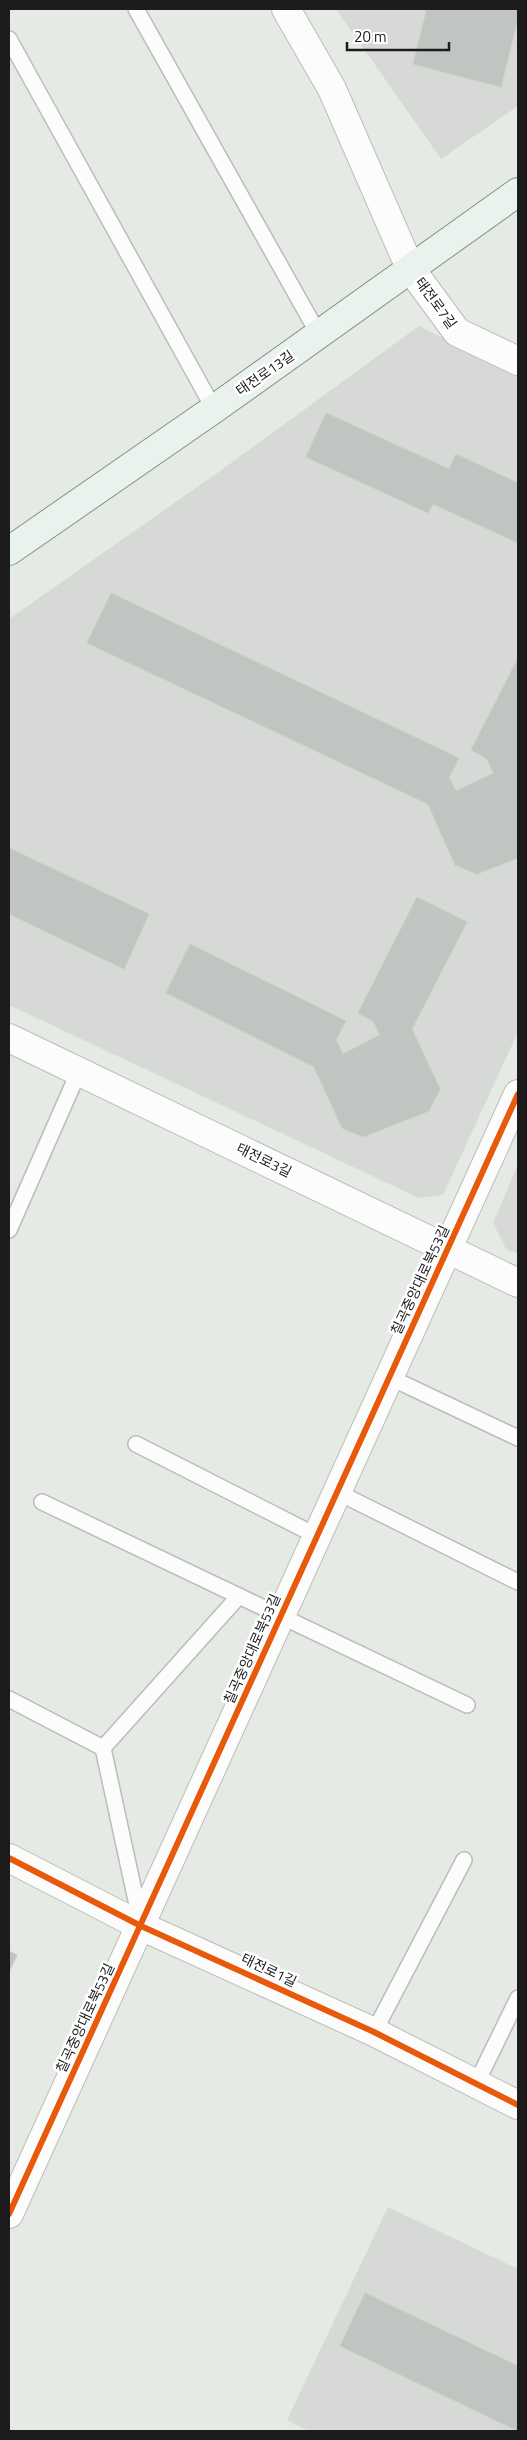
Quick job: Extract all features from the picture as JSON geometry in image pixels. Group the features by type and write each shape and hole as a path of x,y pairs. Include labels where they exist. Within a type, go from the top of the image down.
{"main road":[{"name":"태전로13길","path":"9,551 319,335 518,192"}],"street":[{"name":"태전로7길","path":"286,9 332,88 410,268 457,332 518,361"},
{"name":"태전로3길","path":"9,1038 518,1283"},
{"name":"칠곡중앙대로북53길","path":"9,2214 518,1094"},
{"name":"태전로1길","path":"9,1858 141,1926 374,2032 518,2105"}],"lane":[{"path":"136,9 319,335"},
{"path":"9,39 214,409"},
{"path":"9,1230 79,1071"},
{"path":"389,1377 518,1438"},
{"path":"136,1444 317,1536"},
{"path":"337,1492 518,1582"},
{"path":"42,1502 467,1705"},
{"path":"103,1748 239,1596"},
{"path":"9,1699 103,1748"},
{"path":"103,1748 141,1926"},
{"path":"374,2032 464,1860"},
{"path":"476,2084 518,1998"}],"shaded area":[{"path":"336,9 518,9 518,106 441,159"},
{"path":"419,326 518,375 518,1032 443,1195 419,1198 9,1005 9,619 220,471"},
{"path":"518,1164 518,1254 506,1249 493,1223"},
{"path":"388,2207 518,2269 518,2431 309,2431 287,2420"}],"building":[{"path":"427,9 518,9 518,18 501,87 413,64"},
{"path":"326,413 449,469 456,454 518,483 518,543 433,504 428,513 306,457"},
{"path":"111,593 459,758 449,778 456,791 494,773 486,758 471,750 518,658 518,858 477,874 455,865 428,804 87,643"},
{"path":"9,848 149,914 124,969 9,914"},
{"path":"417,897 467,922 412,1029 440,1089 429,1111 363,1137 342,1128 314,1067 166,993 190,944 346,1021 336,1040 343,1054 380,1035 373,1021 358,1013"},
{"path":"9,1951 17,1955 9,1972"},
{"path":"365,2293 518,2366 518,2431 340,2346"}],"cycle path":[{"path":"9,2214 518,1094"},
{"path":"9,1858 141,1926 374,2032 518,2105"}]}
